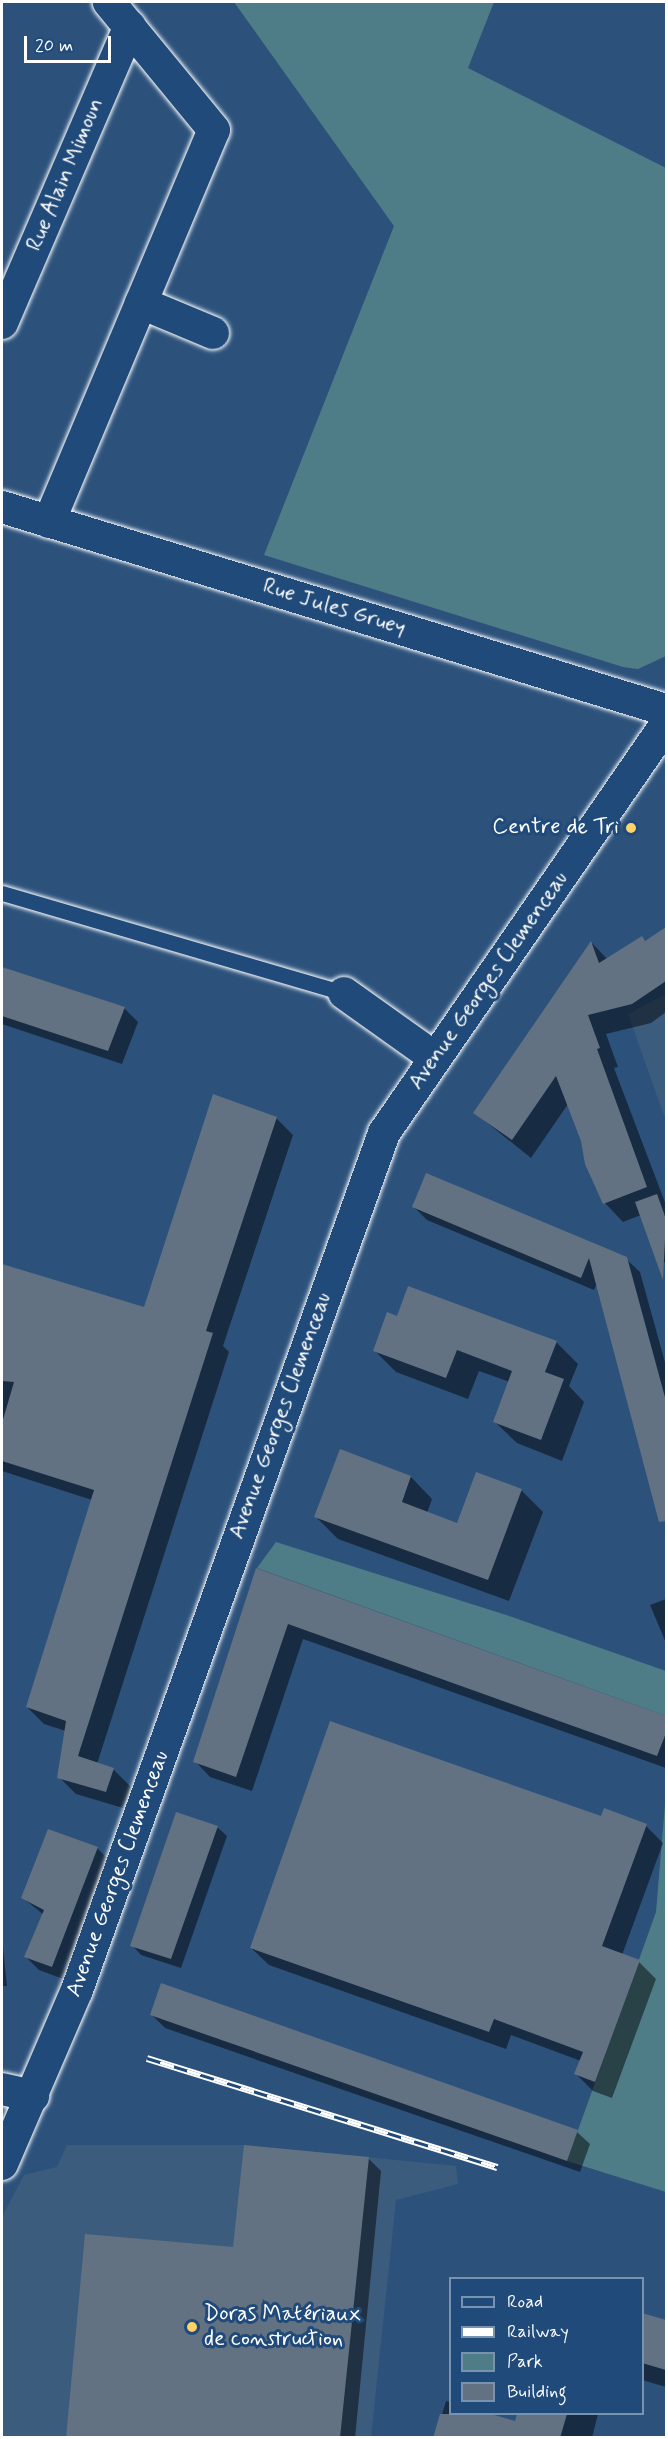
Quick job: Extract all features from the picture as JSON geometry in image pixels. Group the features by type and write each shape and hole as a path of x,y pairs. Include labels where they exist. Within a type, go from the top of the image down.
{"street":[{"path":"49,522 214,130 109,2"},
{"name":"Rue Alain Mimoun","path":"2,323 130,26"},
{"path":"141,303 213,333"},
{"name":"Rue Jules Gruey","path":"2,507 666,710"},
{"name":"Avenue Georges Clemenceau","path":"2,2164 77,1990 384,1133 666,724"},
{"path":"344,993 435,1058"},
{"path":"2,2089 33,2096"}],"lane":[{"path":"2,893 344,993"}],"shaded area":[{"path":"666,994 666,1121 628,1014"},
{"name":"Doras Matériaux de construction","path":"67,2145 244,2145 456,2166 458,2184 396,2200 371,2437 2,2438 2,2217 24,2175 57,2167"}],"green space":[{"path":"234,2 494,2 468,68 666,168 666,656 638,669 623,667 264,555 394,226"},
{"path":"276,1542 512,1617 666,1671 666,1716 257,1568"},
{"path":"666,1792 666,2192 567,2161 656,1912"}],"building":[{"path":"666,927 666,981 632,1004 588,1015 600,1048 597,1049 647,1187 603,1204 585,1164 581,1141 556,1076 512,1140 473,1113 591,941 599,963 642,936 645,941"},
{"path":"2,967 125,1007 108,1051 2,1016"},
{"path":"213,1094 277,1117 206,1331 213,1333 78,1756 114,1768 106,1792 57,1778 66,1721 26,1707 94,1490 2,1461 2,1423 14,1382 2,1381 2,1264 144,1307"},
{"path":"426,1173 627,1257 666,1401 666,1521 659,1522 589,1258 581,1278 412,1207"},
{"path":"657,1194 666,1219 663,1280 635,1202"},
{"path":"408,1286 557,1341 545,1372 564,1379 541,1440 493,1422 512,1371 457,1350 446,1378 373,1351 387,1312 397,1316"},
{"path":"340,1449 411,1476 402,1502 457,1523 476,1472 522,1489 488,1580 314,1517"},
{"path":"256,1568 666,1716 666,1733 657,1756 288,1624 236,1777 193,1762"},
{"path":"330,1721 601,1816 604,1808 647,1824 602,1946 640,1960 595,2082 574,2074 583,2052 494,2019 489,2032 250,1948"},
{"path":"176,1812 218,1826 171,1959 130,1946"},
{"path":"48,1829 98,1847 52,1967 24,1957 44,1910 21,1898"},
{"path":"161,1983 578,2130 567,2161 150,2015"},
{"path":"244,2145 369,2157 340,2438 66,2438 85,2234 233,2247"},
{"path":"644,2314 666,2320 666,2370 644,2364"},
{"path":"440,2414 494,2415 515,2421 517,2415 567,2415 560,2438 433,2438"}],"railway":[{"path":"147,2058 497,2167"}],"place":[{"name":"Centre de Tri","path":"631,828"},
{"name":"Doras Matériaux de construction","path":"192,2327"}]}
